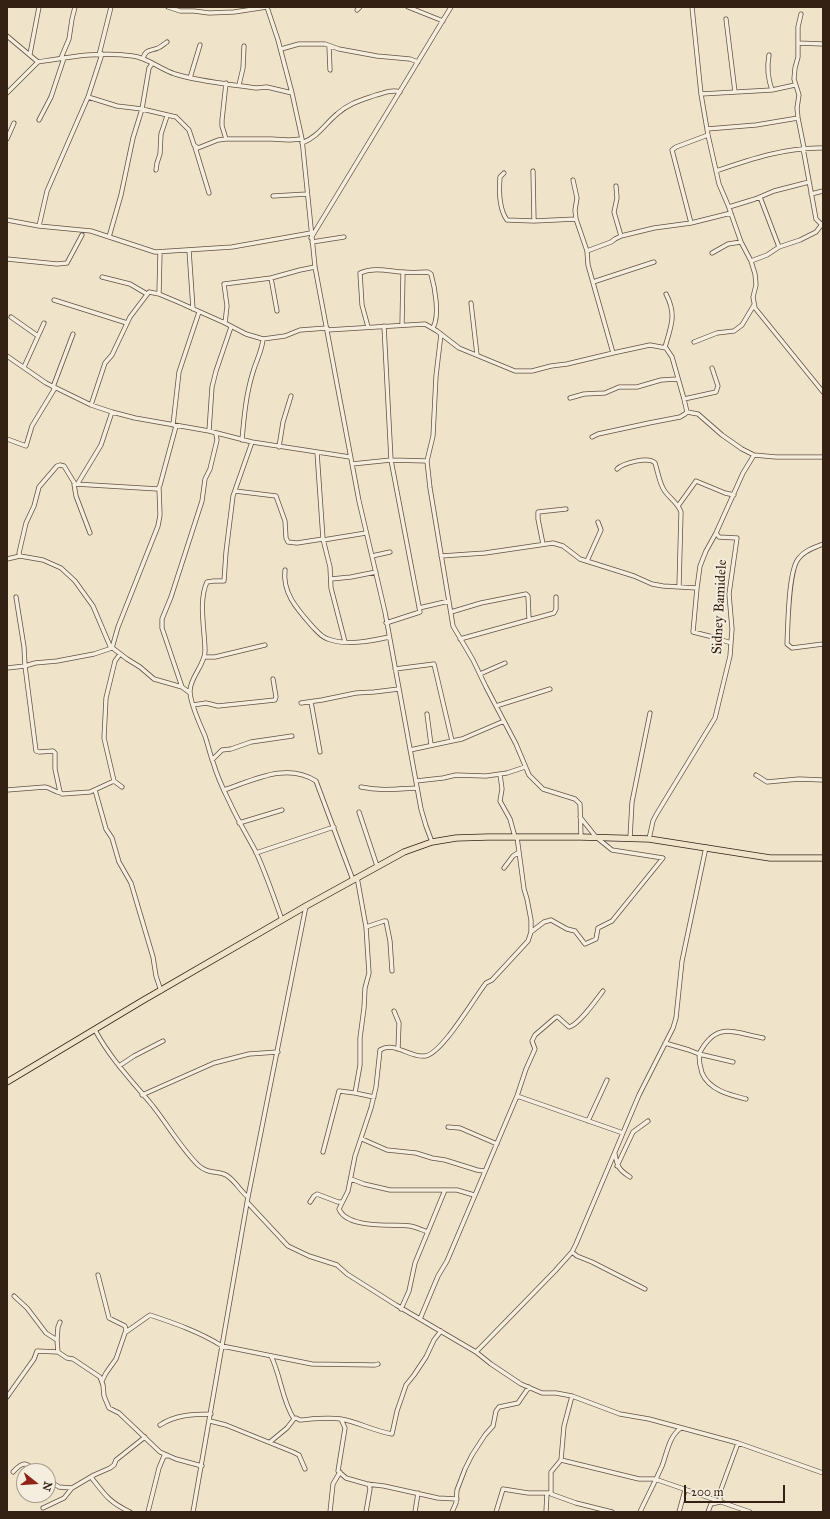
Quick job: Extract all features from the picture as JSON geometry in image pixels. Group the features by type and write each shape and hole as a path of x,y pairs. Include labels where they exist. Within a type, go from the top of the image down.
{"highway":[{"path":"7,1082 306,906 404,852 432,842 456,838 630,838 649,839 706,847 770,858 823,858"}],"street":[{"path":"30,54 38,7"},
{"path":"39,120 51,97 69,38 75,7"},
{"path":"39,226 47,191 88,97 101,54 111,7"},
{"path":"168,7 180,11 194,9 209,13 234,12 266,7 281,49 302,141 310,233 315,267 350,457 376,572 417,788 426,826 432,842"},
{"path":"408,7 443,21"},
{"path":"311,240 451,7"},
{"path":"692,7 701,94 708,135 719,184 741,242 751,261 756,278 753,298 754,305 823,392"},
{"path":"751,261 767,255 779,247 800,240 816,232 822,224 816,219 798,118 799,95 795,85 794,73 798,57 798,27 801,14"},
{"path":"726,19 735,92"},
{"path":"7,36 38,62"},
{"path":"143,59 144,54 147,51 159,48 167,42"},
{"path":"281,49 299,44 325,44 377,56 410,59 418,62"},
{"path":"798,44 823,44"},
{"path":"190,78 200,45"},
{"path":"239,85 243,68 244,46"},
{"path":"329,46 330,70"},
{"path":"7,93 38,62 101,54 127,55 143,59 167,72 190,78 256,88 267,86 292,93"},
{"path":"769,55 769,76 772,90"},
{"path":"109,237 121,195 132,138 142,109 147,75 152,64"},
{"path":"226,83 222,120 222,126 226,139"},
{"path":"701,94 772,90 795,85"},
{"path":"195,147 198,148 218,140 226,139 259,138 302,141 318,134 337,114 350,104 383,93 394,91 400,92"},
{"path":"88,97 116,106 142,109 176,117 189,130 209,193"},
{"path":"156,170 156,163 160,154 161,134 167,116"},
{"path":"707,129 756,125 798,118"},
{"path":"7,139 14,123"},
{"path":"691,223 672,150 676,147 708,135"},
{"path":"716,172 772,153 803,148 823,148"},
{"path":"533,171 534,221"},
{"path":"504,173 500,177 500,195 506,218 510,220 534,221 576,219"},
{"path":"573,180 577,198 575,210 576,219 587,251 588,265 613,353"},
{"path":"729,207 760,197 774,190 809,182"},
{"path":"616,186 617,198 614,212 621,236"},
{"path":"811,194 823,191"},
{"path":"273,196 307,194"},
{"path":"760,197 779,247"},
{"path":"587,251 611,242 621,236 654,228 691,223 731,213"},
{"path":"7,220 39,226 91,231 155,252 232,247 310,233"},
{"path":"7,259 57,264 67,263 82,235"},
{"path":"311,240 344,237"},
{"path":"712,253 728,244 741,242"},
{"path":"189,250 193,309"},
{"path":"159,294 160,252"},
{"path":"593,282 654,262"},
{"path":"225,323 227,306 224,284 271,278 315,267"},
{"path":"368,327 362,305 360,273 366,270 377,269 403,272 428,272 431,274 436,299 436,322 433,328"},
{"path":"402,325 403,272"},
{"path":"102,277 130,284 147,294"},
{"path":"271,278 277,311"},
{"path":"91,405 105,363 112,354 127,323 149,292 159,294 254,337 263,339 285,336 300,330 425,324 433,328 459,348 509,369 520,372 567,364 650,344 665,347 672,357 687,412"},
{"path":"665,347 672,324 673,314 666,294"},
{"path":"54,300 127,323"},
{"path":"471,303 477,355"},
{"path":"694,342 717,333 734,330 742,325 754,305"},
{"path":"112,648 118,627 158,526 160,511 159,488 174,426 179,372 199,312"},
{"path":"11,316 38,336"},
{"path":"24,367 44,323"},
{"path":"384,326 391,460 420,612 386,623"},
{"path":"209,431 212,387 231,327"},
{"path":"7,439 26,446 32,426 54,387 73,334"},
{"path":"441,334 436,376 432,436 427,461 430,488 453,626 480,674 516,744 529,775 543,789 577,800 580,804 580,837"},
{"path":"242,440 246,398 252,373 261,351 263,339"},
{"path":"7,356 54,387 91,405 112,412 174,426 209,431 252,442 350,457"},
{"path":"684,399 716,392 718,386 712,368"},
{"path":"570,398 584,394 605,392 619,387 637,387 661,380 677,379"},
{"path":"279,447 283,422 291,396"},
{"path":"90,532 76,496 76,483 101,446 112,412"},
{"path":"592,437 598,434 649,422 680,417 687,412 698,414 722,435 742,449 754,455 776,457 823,457"},
{"path":"182,687 162,628 162,618 171,597 202,500 205,479 210,469 217,440 216,434"},
{"path":"217,440 222,435"},
{"path":"252,442 235,491 226,552 224,581 209,581 204,589 202,614 204,657 191,685 190,693 198,722 206,737 212,760 224,790 239,823 268,878 282,920"},
{"path":"317,452 323,539 331,579 331,588 345,642"},
{"path":"731,643 693,632 697,588 700,566 706,550 716,532 743,473 754,455"},
{"path":"352,464 391,460 427,461"},
{"path":"616,469 623,464 653,461 655,463 659,481 663,489 678,506 681,512 679,587"},
{"path":"20,556 19,552 26,523 34,506 39,487 42,482 55,468 60,465 65,467 76,483"},
{"path":"678,506 696,481 725,493 734,494"},
{"path":"76,483 153,489 159,488"},
{"path":"235,491 276,496 285,521 286,538 288,542 297,543 366,533"},
{"path":"543,544 538,512 566,509"},
{"path":"586,561 601,530 598,522"},
{"name":"Sidney Bamidele","path":"649,839 653,821 683,768 709,730 714,718 724,679 731,643 732,629 729,594 737,538 735,536 720,538 716,532"},
{"path":"441,556 484,553 553,543 569,549 580,559 634,576 652,584 697,588"},
{"path":"823,544 810,549 800,556 795,564 790,589 787,644 792,648 823,644"},
{"path":"372,556 390,552"},
{"path":"7,559 20,556 35,558 61,568 75,581 93,606 112,648 140,667 154,679 182,687 190,693"},
{"path":"285,570 284,576 286,586 294,605 322,637 334,641 345,642 389,637"},
{"path":"331,579 347,578 376,572"},
{"path":"450,612 481,603 526,594 528,596 529,619"},
{"path":"16,597 24,647 34,747 36,751 39,752 53,751 56,753 55,769 61,792"},
{"path":"460,638 554,613 556,609 556,597"},
{"path":"419,608 448,601"},
{"path":"204,657 215,657 265,645"},
{"path":"7,668 94,654 112,648"},
{"path":"120,654 115,661 106,698 104,724 106,748 114,782 122,788"},
{"path":"480,674 505,663"},
{"path":"395,669 434,664 452,741"},
{"path":"193,705 206,703 218,706 275,700 276,697 273,679"},
{"path":"302,703 356,692 374,692 399,689"},
{"path":"496,706 550,689"},
{"path":"311,702 320,752"},
{"path":"630,838 632,802 650,713"},
{"path":"426,714 431,745"},
{"path":"410,750 462,739 504,721"},
{"path":"212,760 222,750 231,749 251,742 292,736"},
{"path":"416,781 456,775 486,776 525,767"},
{"path":"224,790 280,772 303,774 316,781 355,879 366,927 369,973 365,988 360,1038 360,1065 356,1093"},
{"path":"428,1232 411,1226 376,1225 351,1220 340,1212 340,1203 347,1194 353,1163 362,1139 374,1097 380,1050 388,1047 427,1056 439,1047 482,988 528,941 531,920 524,889 516,837 510,819 500,801 502,789 500,774"},
{"path":"756,775 767,782 799,779 823,780"},
{"path":"7,790 44,787 50,788 56,792 71,794 95,790 114,782"},
{"path":"360,787 374,790 417,788"},
{"path":"95,790 106,829 112,838 119,862 131,883 153,958 160,991"},
{"path":"239,823 282,810"},
{"path":"359,812 378,866"},
{"path":"530,932 544,922 551,920 575,931 585,944 596,939 598,928 612,921 663,858 612,850 596,838 580,817"},
{"path":"256,853 334,828"},
{"path":"476,1352 572,1252 642,1090 673,1028 676,1018 682,961 706,847"},
{"path":"504,868 513,856 519,852"},
{"path":"193,1512 247,1202 306,906"},
{"path":"366,927 384,921 386,922 390,941 392,971"},
{"path":"420,1319 438,1276 448,1260 484,1171 517,1096 526,1069 535,1049 532,1041 535,1035 556,1017 558,1017 569,1027 571,1026 578,1021 603,991"},
{"path":"394,1011 399,1023 398,1049"},
{"path":"95,1030 103,1045 119,1066 152,1105 180,1144 199,1166 209,1172 226,1175 248,1197"},
{"path":"746,1099 721,1092 712,1085 702,1074 699,1054 710,1036 718,1032 736,1032 763,1038"},
{"path":"119,1066 134,1056 163,1041"},
{"path":"665,1043 699,1054 733,1062"},
{"path":"142,1094 214,1063 249,1054 278,1052"},
{"path":"588,1121 607,1080"},
{"path":"323,1152 339,1090 374,1097"},
{"path":"517,1096 623,1133"},
{"path":"617,1166 634,1132 648,1121"},
{"path":"448,1127 460,1128 497,1144"},
{"path":"362,1139 387,1150 416,1153 484,1171"},
{"path":"615,1152 617,1166 621,1172 630,1177"},
{"path":"351,1179 390,1190 460,1191 474,1196"},
{"path":"402,1309 409,1291 415,1265 445,1190"},
{"path":"310,1202 314,1196 318,1194 340,1203"},
{"path":"247,1202 288,1246 309,1256 337,1265 347,1274 402,1309 476,1352 521,1384 542,1392 572,1396 620,1414 649,1419 738,1444 823,1472"},
{"path":"572,1252 577,1256 592,1262 644,1289"},
{"path":"98,1275 109,1318 125,1326 126,1332 116,1359 102,1381"},
{"path":"14,1296 27,1308 46,1333 57,1340"},
{"path":"126,1332 150,1315 190,1330 222,1346 312,1364 378,1364"},
{"path":"58,1352 57,1340 60,1322"},
{"path":"294,1419 341,1419 380,1432 392,1434 397,1411 406,1385 414,1375 434,1340 442,1331"},
{"path":"7,1397 34,1359 37,1351 58,1352 62,1356 78,1362 100,1377 104,1396 109,1408 119,1413 160,1452 168,1456 202,1466"},
{"path":"271,1356 276,1367 288,1410 294,1419"},
{"path":"452,1512 457,1499 457,1490 472,1455 484,1435 493,1426 496,1419 496,1411 499,1407 518,1403 529,1387"},
{"path":"546,1512 551,1472 561,1460 564,1426 572,1396"},
{"path":"160,1425 174,1418 194,1414 211,1414"},
{"path":"270,1442 287,1428 294,1419"},
{"path":"341,1419 345,1428 338,1471 346,1478 438,1498 457,1499"},
{"path":"210,1421 226,1425 299,1455 305,1469"},
{"path":"640,1512 676,1431 675,1426"},
{"path":"676,1431 681,1428"},
{"path":"43,1508 64,1498 72,1488 110,1468 114,1465 116,1460 145,1437"},
{"path":"720,1502 720,1492 738,1444"},
{"path":"148,1512 161,1461 164,1456 168,1456"},
{"path":"561,1460 639,1479 655,1479 750,1512"},
{"path":"13,1472 16,1468"},
{"path":"330,1512 333,1484 340,1472"},
{"path":"91,1477 107,1498 116,1505 130,1512"},
{"path":"366,1512 370,1489 369,1484"},
{"path":"56,1485 59,1487 72,1488"},
{"path":"496,1512 503,1489 528,1493 549,1493 612,1512"},
{"path":"679,1512 685,1490"},
{"path":"415,1512 418,1493"},
{"path":"708,1512 711,1504 720,1502"}]}
